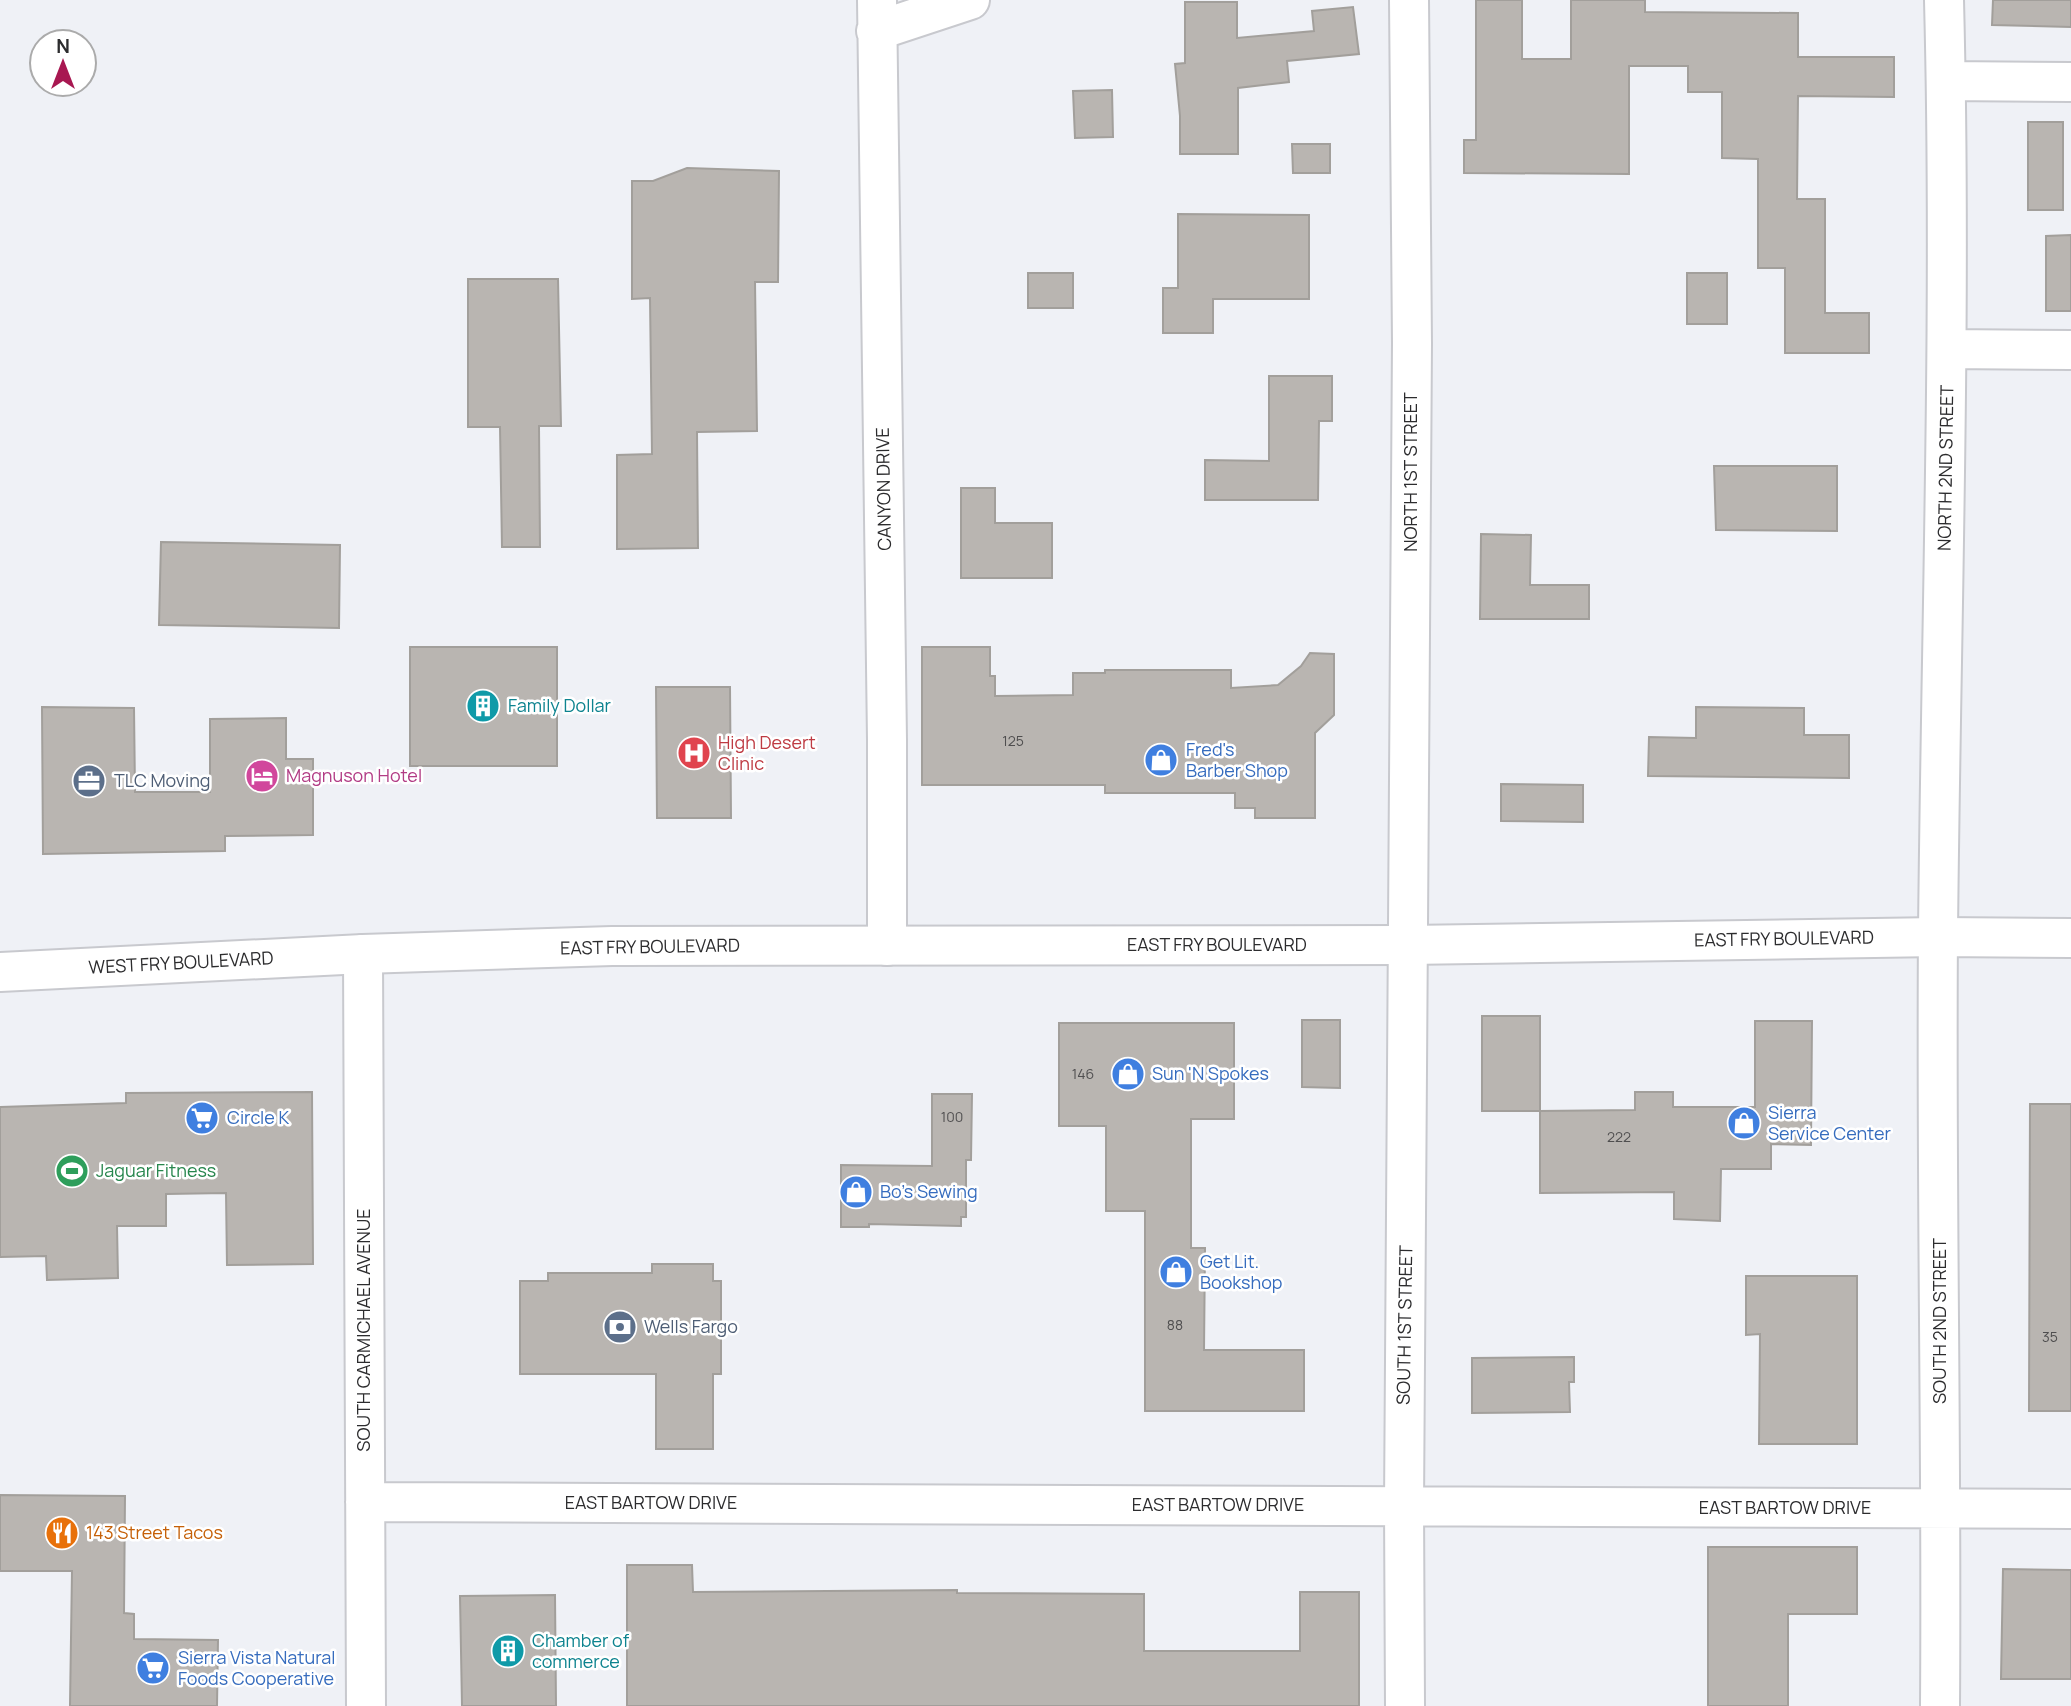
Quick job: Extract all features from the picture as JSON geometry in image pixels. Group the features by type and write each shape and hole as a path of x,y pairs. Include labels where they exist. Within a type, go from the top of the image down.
{"street":[{"path":"876,16 970,0"},
{"name":"NORTH 1ST STREET","path":"1408,945 1412,344 1409,0"},
{"name":"NORTH 2ND STREET","path":"1938,937 1948,349 1944,0"},
{"name":"CANYON DRIVE","path":"876,16 887,740 887,946"},
{"path":"1946,81 2071,82"},
{"path":"1948,349 2071,350"},
{"name":"EAST FRY BOULEVARD","path":"363,954 611,946 1408,945 1938,937 2071,938"},
{"name":"SOUTH 2ND STREET","path":"1938,937 1940,1706"},
{"name":"SOUTH 1ST STREET","path":"1405,1706 1408,945"},
{"name":"WEST FRY BOULEVARD","path":"0,972 363,954"},
{"name":"SOUTH CARMICHAEL AVENUE","path":"363,954 366,1706"},
{"name":"EAST BARTOW DRIVE","path":"365,1502 2071,1509"}],"building":[{"path":"1476,0 1522,0 1522,59 1571,59 1571,0 1645,0 1645,12 1798,13 1798,57 1894,57 1894,97 1798,96 1797,199 1825,199 1825,313 1869,313 1869,353 1785,353 1785,268 1758,268 1758,159 1722,158 1722,92 1688,92 1688,66 1629,66 1629,174 1464,173 1464,140 1476,140"},
{"path":"1993,0 2071,0 2071,27 1992,25"},
{"path":"1185,2 1237,2 1237,38 1314,31 1312,11 1353,7 1359,54 1287,61 1289,82 1238,88 1238,154 1180,154 1180,116 1175,64 1185,63"},
{"path":"1112,90 1113,137 1075,138 1073,91"},
{"path":"2028,122 2063,122 2063,210 2028,210"},
{"path":"1292,144 1330,144 1330,173 1293,173"},
{"path":"687,168 779,171 778,282 755,282 757,431 697,432 698,548 617,549 617,455 652,454 650,298 632,299 632,181 653,181"},
{"path":"1178,214 1309,215 1309,299 1213,299 1213,333 1163,333 1163,288 1178,288"},
{"path":"2071,235 2071,311 2046,311 2046,236"},
{"path":"1028,273 1073,273 1073,308 1028,308"},
{"path":"1687,273 1727,273 1727,324 1687,324"},
{"path":"468,279 558,279 561,426 539,426 540,547 502,547 500,427 468,427"},
{"path":"1269,376 1332,376 1332,421 1319,421 1318,500 1205,500 1205,460 1269,461"},
{"path":"1714,466 1837,466 1837,531 1716,530"},
{"path":"961,488 995,488 995,523 1052,523 1052,578 961,578"},
{"path":"1481,534 1531,535 1530,585 1589,585 1589,619 1480,619"},
{"path":"161,542 340,545 339,628 159,625"},
{"name":"Family Dollar","path":"410,647 557,647 557,766 410,766"},
{"path":"922,647 990,647 990,676 995,676 995,696 1073,695 1073,673 1105,673 1105,670 1231,670 1231,688 1278,685 1301,666 1310,653 1334,654 1334,715 1315,733 1315,818 1255,818 1255,808 1235,808 1235,793 1105,793 1105,785 922,785"},
{"name":"High Desert Clinic","path":"656,687 730,687 731,818 657,818"},
{"path":"42,707 134,708 135,792 210,792 210,719 286,718 286,759 313,759 313,835 225,836 225,851 43,854"},
{"path":"1696,707 1804,708 1804,735 1849,735 1849,778 1648,776 1649,737 1696,738"},
{"path":"1501,784 1583,785 1583,822 1501,821"},
{"path":"1482,1016 1540,1016 1540,1111 1482,1111"},
{"path":"1302,1020 1340,1020 1340,1088 1302,1087"},
{"path":"1755,1021 1812,1021 1811,1145 1771,1144 1771,1169 1721,1169 1720,1221 1674,1219 1674,1192 1540,1193 1540,1111 1635,1110 1635,1092 1673,1092 1673,1107 1755,1107"},
{"path":"1059,1023 1234,1023 1234,1119 1191,1119 1191,1248 1205,1248 1204,1350 1304,1350 1304,1411 1145,1411 1145,1211 1106,1211 1106,1126 1059,1126"},
{"path":"312,1092 313,1264 227,1265 226,1193 166,1194 166,1226 117,1226 118,1278 47,1280 46,1256 0,1257 0,1107 126,1103 126,1093"},
{"path":"932,1094 972,1094 971,1160 966,1160 966,1217 961,1217 961,1226 869,1224 869,1227 841,1227 841,1165 932,1166"},
{"path":"2030,1104 2071,1104 2071,1411 2029,1411"},
{"name":"Wells Fargo","path":"652,1264 713,1264 713,1281 721,1281 721,1374 713,1374 713,1449 656,1449 656,1374 520,1374 520,1281 548,1281 548,1273 652,1273"},
{"path":"1746,1276 1857,1276 1857,1444 1759,1444 1760,1334 1746,1335"},
{"path":"1574,1357 1574,1382 1569,1382 1570,1412 1472,1413 1472,1358"},
{"path":"0,1495 125,1496 124,1613 134,1614 134,1639 218,1640 217,1706 70,1706 72,1571 0,1571"},
{"path":"1708,1547 1857,1547 1857,1614 1788,1614 1788,1706 1708,1706"},
{"path":"627,1565 692,1565 693,1592 957,1590 957,1593 1144,1594 1144,1651 1300,1651 1300,1592 1359,1592 1359,1706 627,1706"},
{"path":"2003,1569 2071,1570 2071,1679 2001,1679"},
{"name":"Chamber of commerce","path":"555,1595 556,1706 462,1706 460,1596"}],"place":[{"name":"Family Dollar","path":"483,706"},
{"name":"High Desert Clinic","path":"694,753"},
{"name":"Fred's Barber Shop","path":"1161,760"},
{"name":"Magnuson Hotel","path":"262,776"},
{"name":"TLC Moving","path":"89,781"},
{"name":"Sun 'N Spokes","path":"1128,1074"},
{"name":"Circle K","path":"202,1118"},
{"name":"Sierra Service Center","path":"1744,1123"},
{"name":"Jaguar Fitness","path":"72,1171"},
{"name":"Bo's Sewing","path":"856,1192"},
{"name":"Get Lit. Bookshop","path":"1176,1272"},
{"name":"Wells Fargo","path":"620,1327"},
{"name":"143 Street Tacos","path":"62,1533"},
{"name":"Chamber of commerce","path":"508,1651"},
{"name":"Sierra Vista Natural Foods Cooperative","path":"153,1668"}]}
